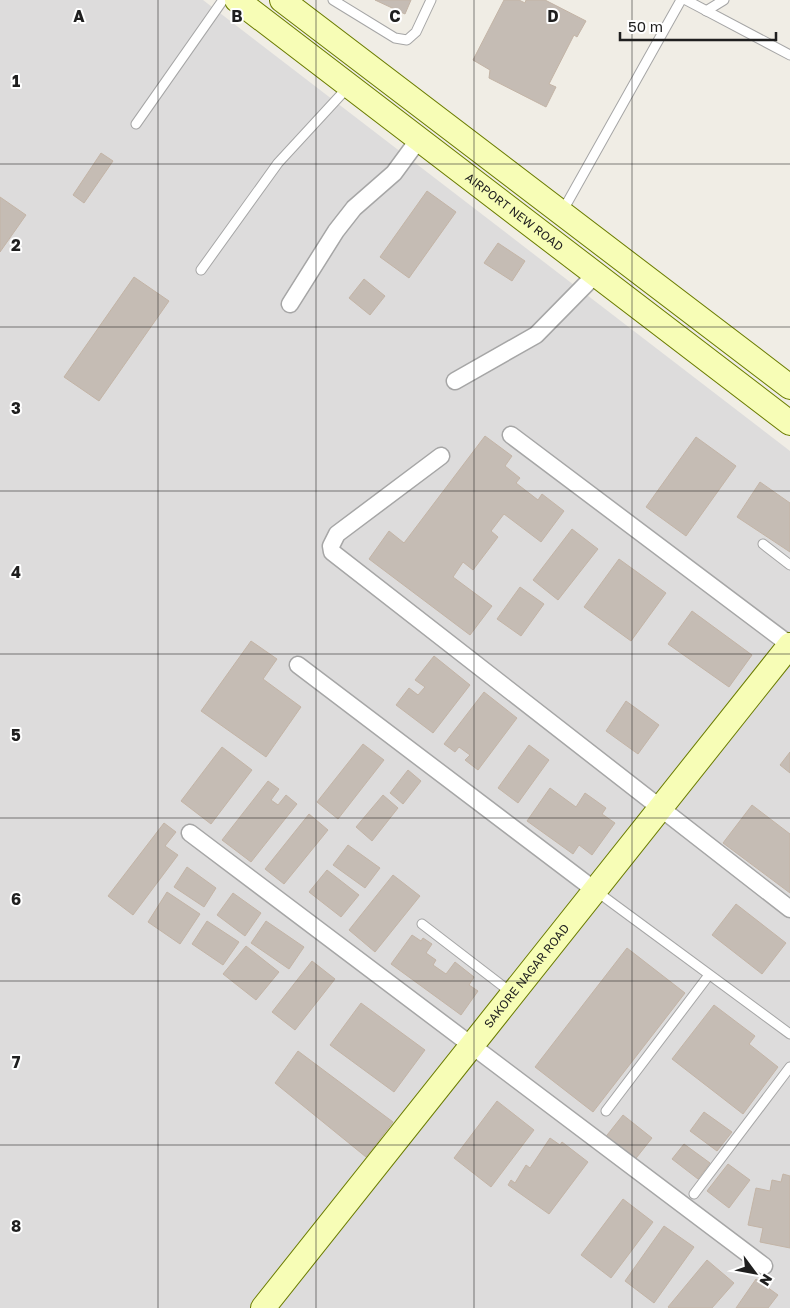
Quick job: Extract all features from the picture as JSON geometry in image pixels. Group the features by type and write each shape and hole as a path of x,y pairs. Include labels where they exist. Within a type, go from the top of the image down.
{"main road":[{"name":"AIRPORT NEW ROAD","path":"237,0 790,424"},
{"path":"282,0 790,387"},
{"name":"SAKORE NAGAR ROAD","path":"263,1308 790,645"}],"street":[{"path":"290,304 348,216 394,173 419,140"},
{"path":"455,381 536,335 596,274"},
{"path":"511,434 790,645"},
{"path":"441,456 337,534 331,546 332,552 790,909"},
{"path":"298,665 596,891"},
{"path":"190,832 764,1266"}],"lane":[{"path":"136,124 223,0"},
{"path":"333,0 394,38 407,40 416,32 431,0"},
{"path":"562,213 681,0"},
{"path":"686,0 790,55"},
{"path":"706,11 724,0"},
{"path":"201,270 278,163 349,86"},
{"path":"763,544 790,565"},
{"path":"596,891 790,1034"},
{"path":"422,924 513,994"},
{"path":"606,1111 709,974"},
{"path":"694,1194 790,1068"}],"shaded area":[{"path":"0,0 203,0 790,451 790,1308 0,1308"}],"building":[{"path":"375,0 411,0 405,14"},
{"path":"504,0 519,0 525,3 526,0 545,0 586,21 577,37 574,35 549,84 556,87 546,107 489,78 490,70 473,60"},
{"path":"101,153 113,161 84,203 73,195"},
{"path":"427,191 456,212 409,278 380,257"},
{"path":"0,197 26,215 0,252"},
{"path":"498,243 525,261 512,281 484,263"},
{"path":"134,277 169,301 99,401 64,377"},
{"path":"364,279 385,296 370,315 349,298"},
{"path":"485,436 512,456 505,466 520,478 516,483 538,500 542,494 564,511 541,542 504,514 491,531 498,537 473,570 463,562 453,577 492,606 470,635 369,559 389,531 404,543"},
{"path":"696,437 736,466 686,536 646,507"},
{"path":"760,482 790,503 790,552 737,517"},
{"path":"572,529 598,549 558,600 533,580"},
{"path":"619,559 666,593 631,641 584,607"},
{"path":"520,587 544,604 521,636 497,619"},
{"path":"692,611 752,655 729,687 668,644"},
{"path":"251,641 277,659 263,679 301,707 266,757 201,711"},
{"path":"434,656 470,685 433,733 396,705 409,688 418,695 425,687 415,680"},
{"path":"484,692 517,718 478,770 465,760 470,755 459,747 455,752 444,744"},
{"path":"626,701 659,725 638,754 606,731"},
{"path":"363,744 384,760 338,819 317,802"},
{"path":"529,745 549,760 518,803 498,788"},
{"path":"222,747 252,770 211,824 181,801"},
{"path":"790,752 790,773 780,765"},
{"path":"408,770 421,781 403,804 390,793"},
{"path":"268,781 279,789 271,800 278,805 286,795 297,804 251,862 222,840"},
{"path":"550,788 576,807 585,793 606,808 602,814 615,823 592,855 579,845 573,854 527,821"},
{"path":"383,795 398,808 372,841 356,827"},
{"path":"752,805 790,834 790,893 723,843"},
{"path":"309,814 328,830 284,884 265,869"},
{"path":"164,823 176,832 165,846 178,855 133,915 108,896"},
{"path":"348,845 380,868 365,888 333,865"},
{"path":"187,867 216,888 204,907 174,887"},
{"path":"327,870 359,895 341,917 309,892"},
{"path":"393,875 420,896 375,952 349,930"},
{"path":"167,892 200,914 180,944 148,922"},
{"path":"233,893 261,913 245,936 217,915"},
{"path":"736,904 786,943 762,974 712,935"},
{"path":"207,921 239,942 223,965 192,944"},
{"path":"266,921 304,947 289,969 251,943"},
{"path":"412,935 421,941 423,938 432,944 426,953 436,960 433,965 446,974 455,962 474,977 469,985 478,991 461,1015 391,964"},
{"path":"246,946 279,972 256,1000 223,974"},
{"path":"627,948 685,993 593,1112 535,1067"},
{"path":"312,961 335,979 295,1030 272,1012"},
{"path":"361,1003 425,1050 394,1092 330,1045"},
{"path":"714,1005 755,1036 749,1044 778,1067 743,1114 672,1059"},
{"path":"298,1051 393,1122 366,1157 275,1083"},
{"path":"497,1101 534,1130 491,1187 454,1158"},
{"path":"704,1112 732,1132 717,1151 690,1131"},
{"path":"623,1115 652,1138 633,1162 604,1139"},
{"path":"550,1138 560,1145 562,1142 588,1162 549,1214 508,1185 511,1180 515,1183 526,1165 530,1168"},
{"path":"684,1144 710,1163 698,1179 672,1159"},
{"path":"728,1164 750,1180 729,1208 707,1191"},
{"path":"783,1174 790,1176 790,1248 760,1242 763,1228 748,1225 756,1188 770,1191 772,1180 781,1182"},
{"path":"623,1199 653,1222 611,1278 581,1255"},
{"path":"664,1226 694,1247 654,1303 625,1281"},
{"path":"707,1260 734,1283 712,1308 669,1308 668,1307"},
{"path":"756,1279 778,1295 768,1308 736,1308"}]}
